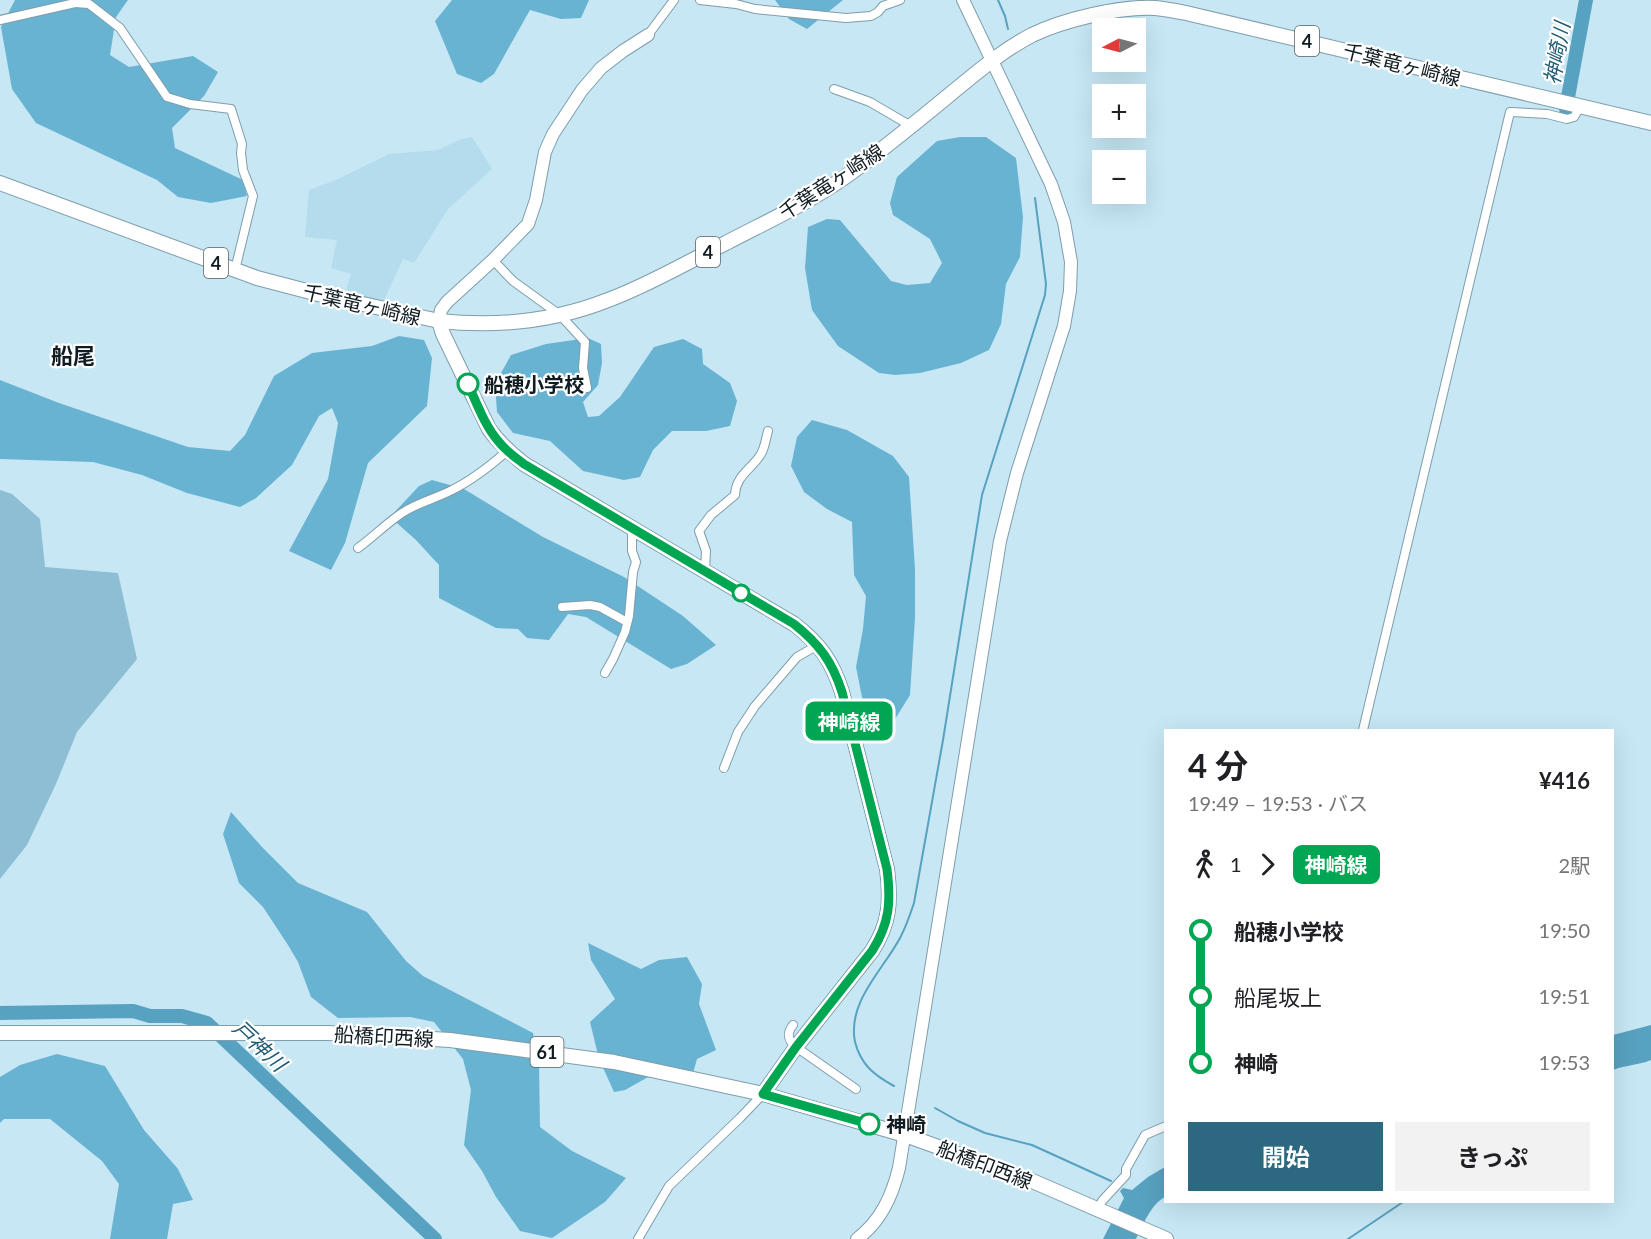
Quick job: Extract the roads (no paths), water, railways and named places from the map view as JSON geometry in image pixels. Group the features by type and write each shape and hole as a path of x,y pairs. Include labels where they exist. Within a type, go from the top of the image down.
{"main road":[{"name":"千葉竜ヶ崎線","path":"0,183 272,283 439,321 499,322 540,319 600,303 633,290 786,212 844,178 991,61 1019,42 1050,27 1088,16 1153,8 1195,15 1651,123"},
{"path":"439,321 485,421 497,441 507,451 524,464 794,624 818,645 832,665 842,692 887,869 889,906 880,939 872,951 796,1047 763,1094"},
{"name":"船橋印西線","path":"0,1033 328,1033 450,1040 614,1062 763,1094 905,1135 1030,1180 1160,1236"}],"street":[{"path":"439,321 441,310 447,302 528,224 536,200 545,152 553,134 582,90 601,68 622,51 648,35 674,0"},
{"path":"700,0 736,4 755,9 846,18 871,16 883,6 900,0"},
{"path":"857,1239 871,1227 887,1204 900,1168 1000,541 1017,473 1064,326 1071,291 1070,249 1061,209 963,0"},
{"path":"0,20 77,2 89,4 120,28 167,97 190,104 231,109 242,144 243,170 253,196 236,270"},
{"path":"834,89 870,102 911,126"},
{"path":"1363,729 1510,112 1547,114 1566,119 1574,117 1572,105"},
{"path":"493,260 513,281 560,315 585,342 583,368 587,388"},
{"path":"705,572 706,550 699,531 711,515 735,495 735,486 740,477 761,455 768,431"},
{"path":"358,548 402,513 466,483 488,469 507,451"},
{"path":"605,673 625,632 627,622 636,562 632,551 632,528"},
{"path":"562,607 590,605 627,622"},
{"path":"724,768 738,732 754,706 797,657 818,645"},
{"path":"793,1024 788,1037 796,1047 856,1089"},
{"path":"638,1239 669,1186 763,1094"},
{"path":"1099,1210 1107,1195 1126,1175 1126,1169 1145,1135 1164,1127"}],"waterway":[{"path":"998,0 1008,29"},
{"name":"神崎川","path":"1567,114 1566,108 1586,0"},
{"path":"894,1086 874,1073 861,1057 855,1042 856,1013 868,987 900,938 914,903 943,740 982,495 1045,295 1046,284 1035,198"},
{"name":"戸神川","path":"0,1013 133,1011 150,1016 182,1016 207,1023 435,1239"},
{"path":"935,1108 985,1133 1032,1145 1111,1181"},
{"path":"1348,1239 1402,1203"}],"place":[{"name":"船穂小学校","path":"468,384"},
{"name":"神崎","path":"869,1124"}],"district":[{"name":"船尾","path":"73,355"}]}
